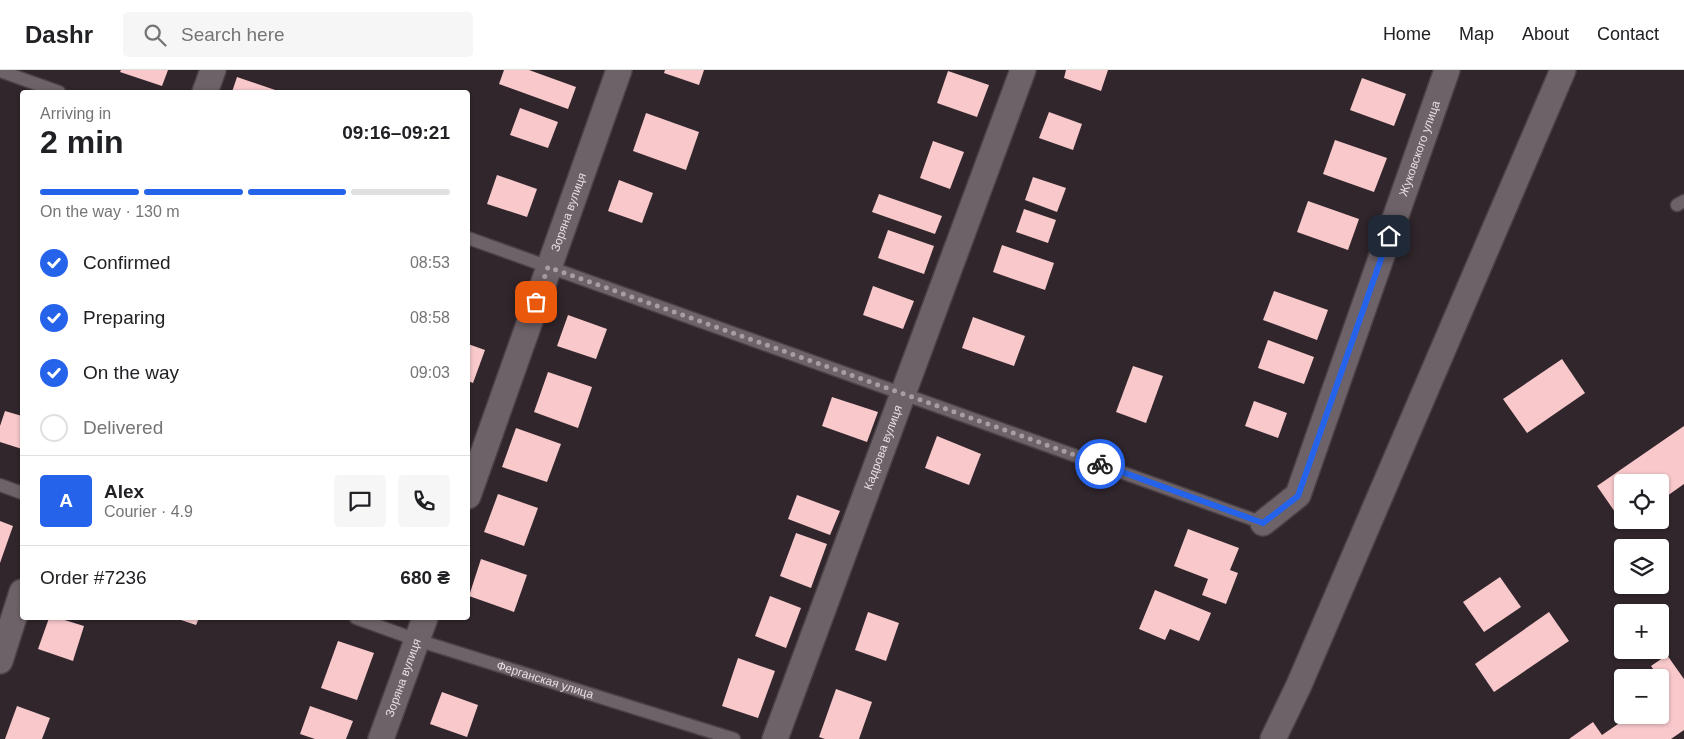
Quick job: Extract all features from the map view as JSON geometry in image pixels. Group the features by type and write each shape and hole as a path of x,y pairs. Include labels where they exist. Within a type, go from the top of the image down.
{"street":[{"path":"206,90 213,70"},
{"name":"Зоряна вулиця","path":"470,490 619,70"},
{"name":"Кадрова вулиця","path":"775,739 1023,70"},
{"name":"Жуковского улица","path":"1263,523 1298,496 1447,70"},
{"path":"1273,739 1300,685 1563,70"},
{"path":"0,660 20,598"},
{"name":"Зоряна вулиця","path":"381,739 421,629"}],"lane":[{"path":"0,71 53,90"},
{"path":"470,239 1263,523"},
{"path":"0,485 20,492"},
{"name":"Ферганская улица","path":"368,620 421,629 734,739"}],"building":[{"path":"121,70 168,70 162,86 120,72"},
{"path":"504,70 529,70 576,87 568,109 499,84"},
{"path":"665,70 704,70 699,85 664,73"},
{"path":"1066,70 1108,70 1101,91 1064,78"},
{"path":"948,71 989,85 977,117 937,103"},
{"path":"237,77 275,90 233,90"},
{"path":"1362,78 1406,94 1394,126 1350,110"},
{"path":"520,108 558,122 548,148 510,135"},
{"path":"1049,112 1082,124 1073,150 1039,138"},
{"path":"646,113 699,132 686,170 633,151"},
{"path":"1335,140 1387,158 1374,192 1323,174"},
{"path":"933,141 964,152 950,189 920,178"},
{"path":"497,175 537,189 527,217 487,204"},
{"path":"1033,177 1066,188 1057,212 1025,200"},
{"path":"619,180 653,193 642,223 608,211"},
{"path":"879,194 942,216 935,234 872,212"},
{"path":"1308,201 1359,219 1348,250 1297,232"},
{"path":"1024,209 1056,220 1048,243 1016,232"},
{"path":"888,230 934,246 924,274 878,258"},
{"path":"1002,245 1054,263 1045,290 993,272"},
{"path":"873,286 914,301 903,329 863,315"},
{"path":"1274,291 1328,310 1317,340 1263,320"},
{"path":"568,315 607,329 596,359 557,346"},
{"path":"973,317 1025,336 1014,366 962,348"},
{"path":"1268,340 1314,357 1304,384 1258,368"},
{"path":"470,345 485,350 473,383 470,382"},
{"path":"1562,359 1585,393 1527,433 1503,399"},
{"path":"1133,366 1163,376 1146,423 1116,412"},
{"path":"548,372 592,387 578,428 534,412"},
{"path":"832,397 878,412 867,442 822,426"},
{"path":"1254,401 1287,413 1278,438 1245,426"},
{"path":"5,411 20,415 20,448 0,442 0,426"},
{"path":"1684,426 1684,484 1669,495 1669,474 1614,474"},
{"path":"516,428 561,444 547,482 502,467"},
{"path":"937,436 981,454 969,485 925,468"},
{"path":"1614,474 1614,511 1597,486"},
{"path":"498,494 538,508 524,546 484,532"},
{"path":"797,495 840,511 830,535 788,519"},
{"path":"0,521 13,526 0,563"},
{"path":"1188,529 1239,548 1230,570 1238,573 1226,604 1202,595 1208,579 1174,566"},
{"path":"796,533 827,544 811,588 780,576"},
{"path":"481,559 527,575 514,612 470,596"},
{"path":"1500,577 1521,607 1484,632 1463,602"},
{"path":"1155,590 1211,613 1199,641 1170,629 1165,640 1139,629"},
{"path":"770,596 801,608 786,648 755,636"},
{"path":"868,612 899,623 886,661 855,650"},
{"path":"1549,612 1569,641 1494,692 1475,664"},
{"path":"48,620 64,620 84,626 73,661 38,649"},
{"path":"181,620 198,620 196,625"},
{"path":"338,641 374,653 357,700 321,688"},
{"path":"738,658 775,671 758,718 722,706"},
{"path":"1669,658 1684,679 1684,730 1671,739 1569,739 1593,722 1602,735 1618,724 1669,724 1669,669 1653,669 1651,666 1661,659"},
{"path":"836,689 872,702 859,739 825,739 819,737"},
{"path":"442,692 478,705 467,737 430,724"},
{"path":"17,706 50,718 42,739 5,739"},
{"path":"310,706 353,721 346,739 315,739 300,734"}],"way so far":[{"path":"536,302 548,267 1100,464"}],"route":[{"path":"1100,464 1263,523 1298,496 1389,236"}]}
